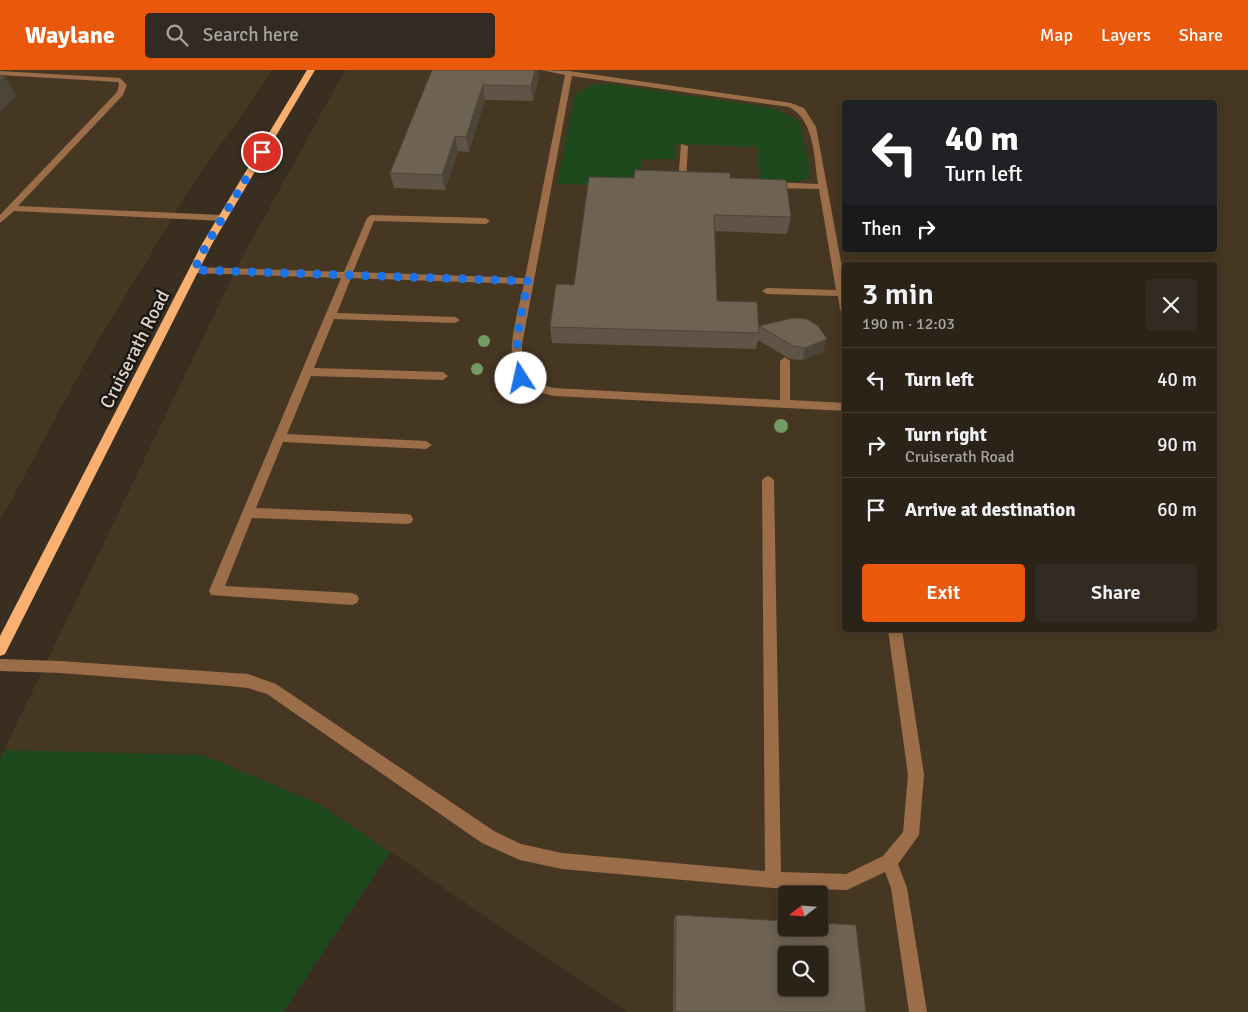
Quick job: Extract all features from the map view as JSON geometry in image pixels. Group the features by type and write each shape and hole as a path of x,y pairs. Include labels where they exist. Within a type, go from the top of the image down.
{"main road":[{"name":"Cruiserath Road","path":"0,650 194,270 311,70"}],"lane":[{"path":"545,70 791,105 801,110 812,127 842,293 767,291"},
{"path":"0,73 120,80 123,86 120,94 0,220"},
{"path":"569,73 517,345 516,364 521,378 535,388 554,392 842,407"},
{"path":"684,146 682,183 692,184"},
{"path":"762,185 822,187"},
{"path":"12,208 223,218"},
{"path":"352,599 216,591 371,218 486,221"},
{"path":"194,270 528,281"},
{"path":"330,316 455,320"},
{"path":"785,361 785,404"},
{"path":"307,372 443,376"},
{"path":"280,438 426,444"},
{"path":"768,481 773,880"},
{"path":"248,513 407,518"},
{"path":"0,666 60,667 248,680 272,689 488,836 520,852 562,861 773,880 847,882 889,862 911,835 916,775 895,632"},
{"path":"889,862 899,888 918,1012"}],"shaded area":[{"path":"0,70 273,70 194,183 90,354 0,521"},
{"path":"345,70 1248,70 1248,1012 628,1012 319,804 203,755 4,750 237,267"}],"green space":[{"path":"610,84 771,108 789,115 800,123 811,177 785,183 771,182 759,178 757,147 675,144 676,159 641,159 641,186 557,184 575,95 591,85"},
{"path":"4,750 203,755 319,804 390,852 283,1012 0,1012 0,760"}],"building":[{"path":"432,70 535,70 531,86 483,85 466,137 455,136 442,175 390,173"},
{"path":"635,170 730,173 730,178 786,180 791,217 714,215 717,301 757,302 759,333 550,327 556,284 574,285 589,177 634,178"},
{"path":"793,318 807,319 818,326 827,339 805,348 793,346 759,326"},
{"path":"676,915 778,921 778,936 828,936 828,923 856,925 866,1012 675,1012"}],"route":[{"path":"262,152 207,244 194,270 528,281 517,345 516,364 521,378"}]}
